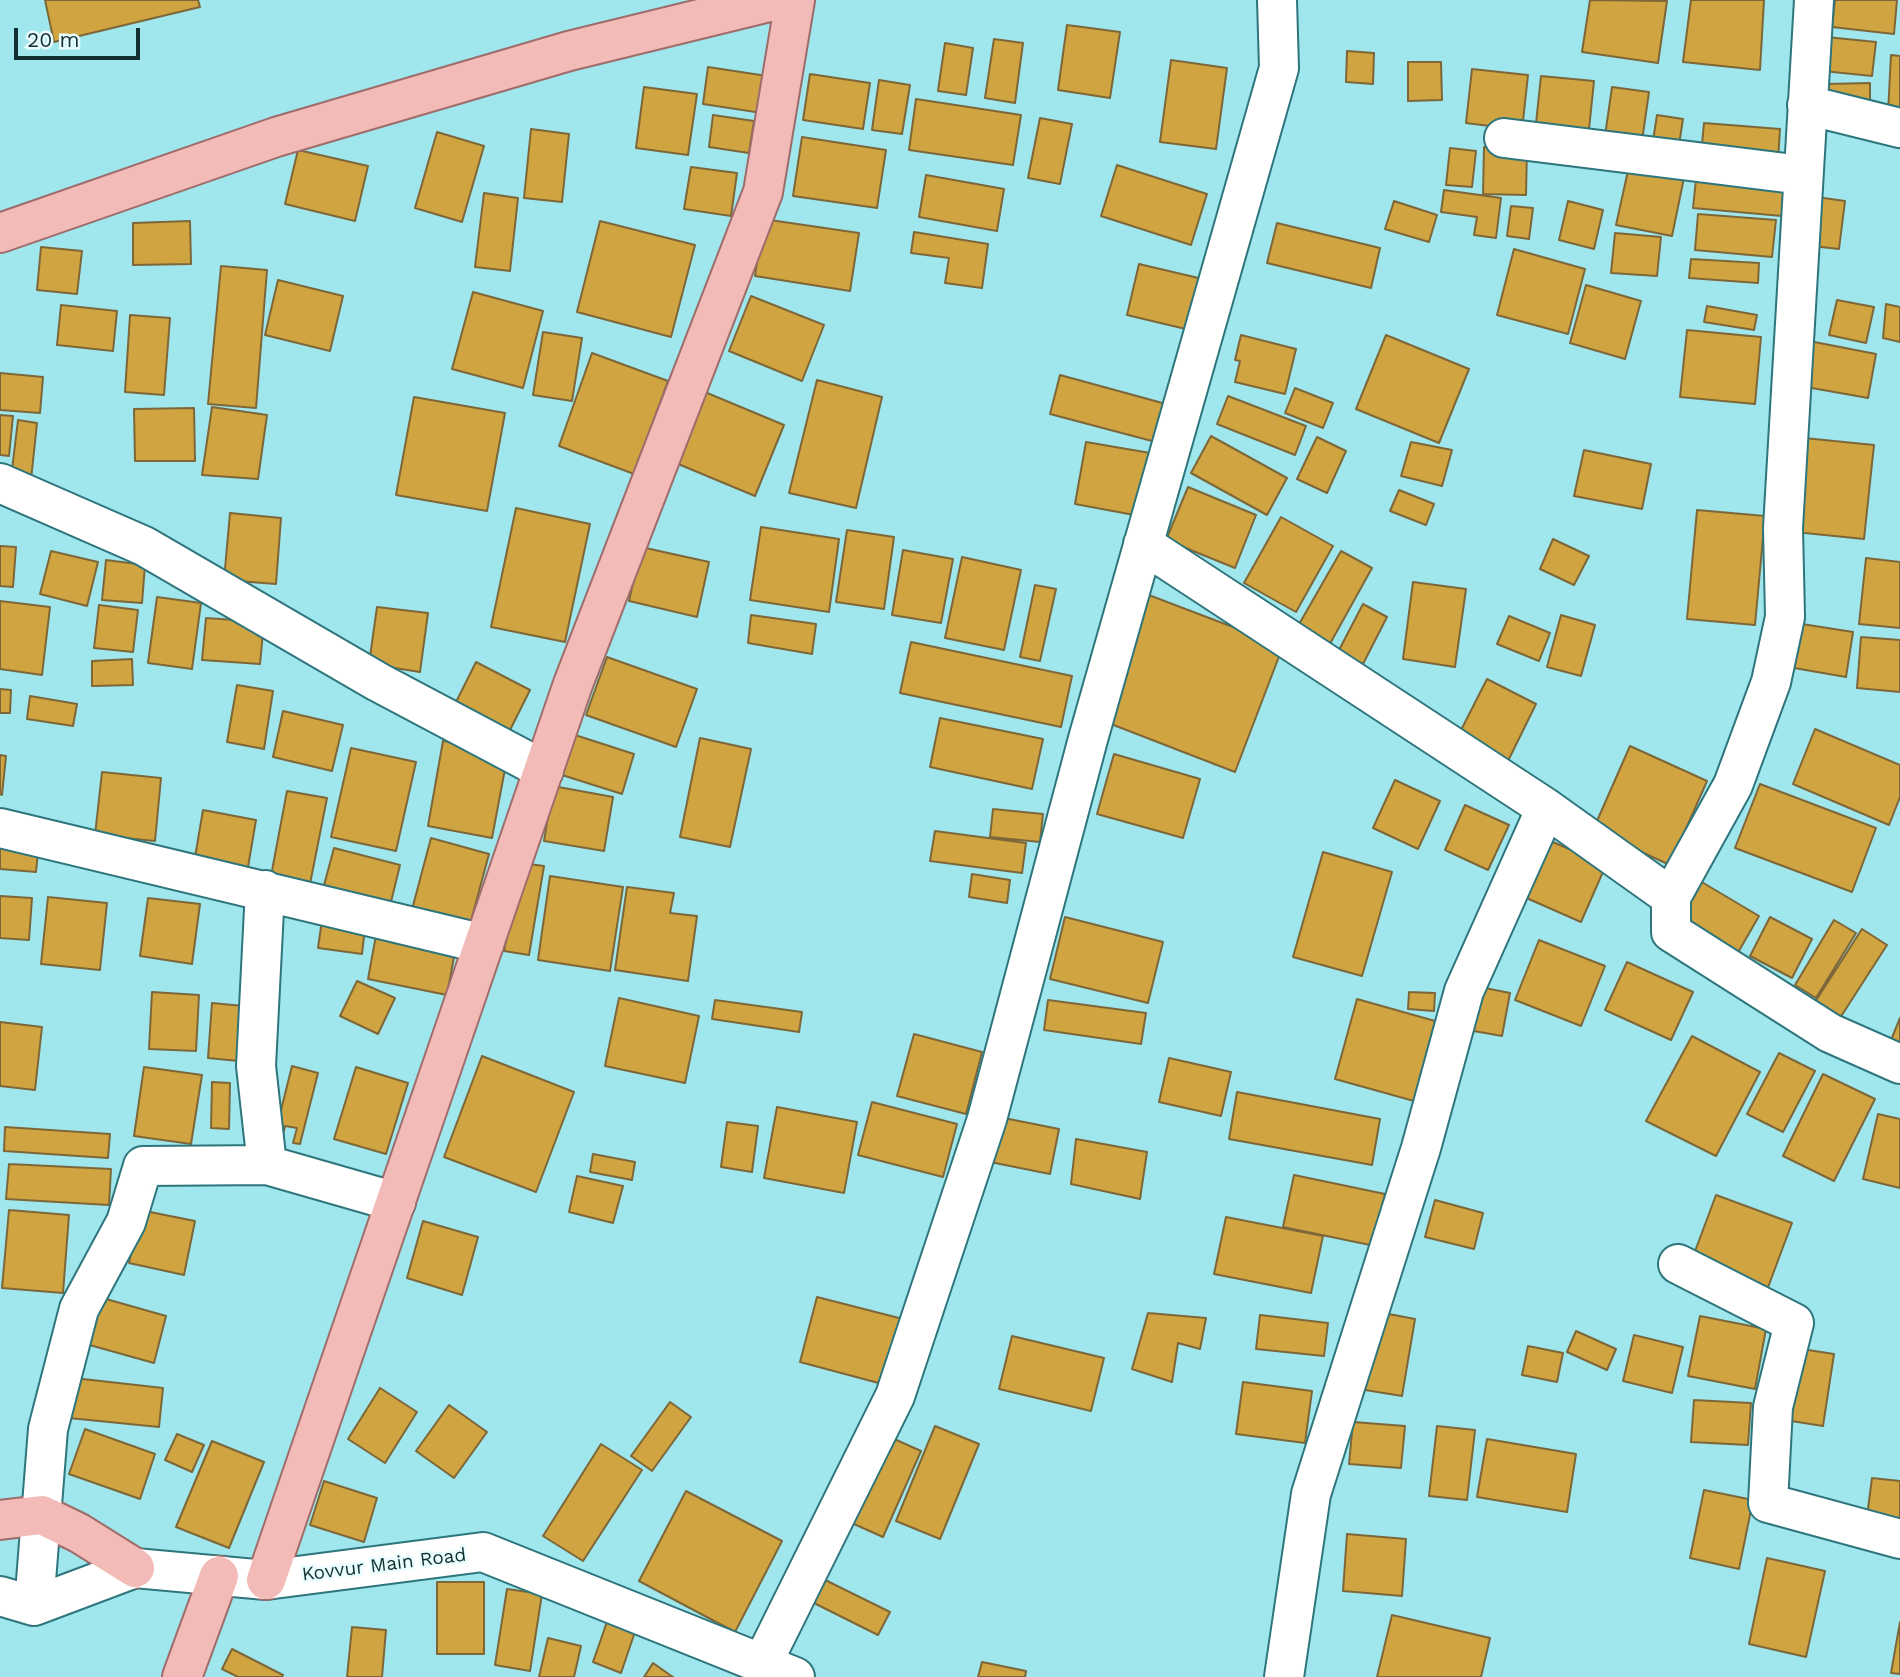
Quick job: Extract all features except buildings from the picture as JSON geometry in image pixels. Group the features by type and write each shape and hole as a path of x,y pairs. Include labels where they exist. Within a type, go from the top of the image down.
{"main road":[{"path":"0,233 276,137 569,51 777,0"},
{"path":"266,1580 573,684 763,192 795,0"},
{"path":"0,1520 42,1515 79,1533 135,1568"},
{"path":"181,1677 219,1576"}],"street":[{"path":"778,1670 895,1396 987,1119 1143,544 1279,68 1277,0"},
{"path":"1814,0 1783,528 1785,617 1771,682 1733,785 1671,897 1671,932 1830,1033 1900,1064"},
{"path":"1807,105 1900,128"},
{"path":"1504,138 1802,175"},
{"path":"0,482 144,546 377,682 544,771"},
{"path":"1143,544 1546,808 1671,897"},
{"path":"1283,1677 1311,1494 1421,1148 1464,991 1546,808"},
{"path":"0,828 484,944"},
{"path":"265,890 256,1066 267,1164"},
{"path":"17,1601 42,1515 48,1429 79,1309 126,1222 143,1166 267,1164 396,1202"},
{"path":"1678,1264 1794,1323 1773,1407 1768,1503 1900,1539"},
{"name":"Kovvur Main Road","path":"17,1601 135,1568 266,1580 483,1552 778,1670"}]}
